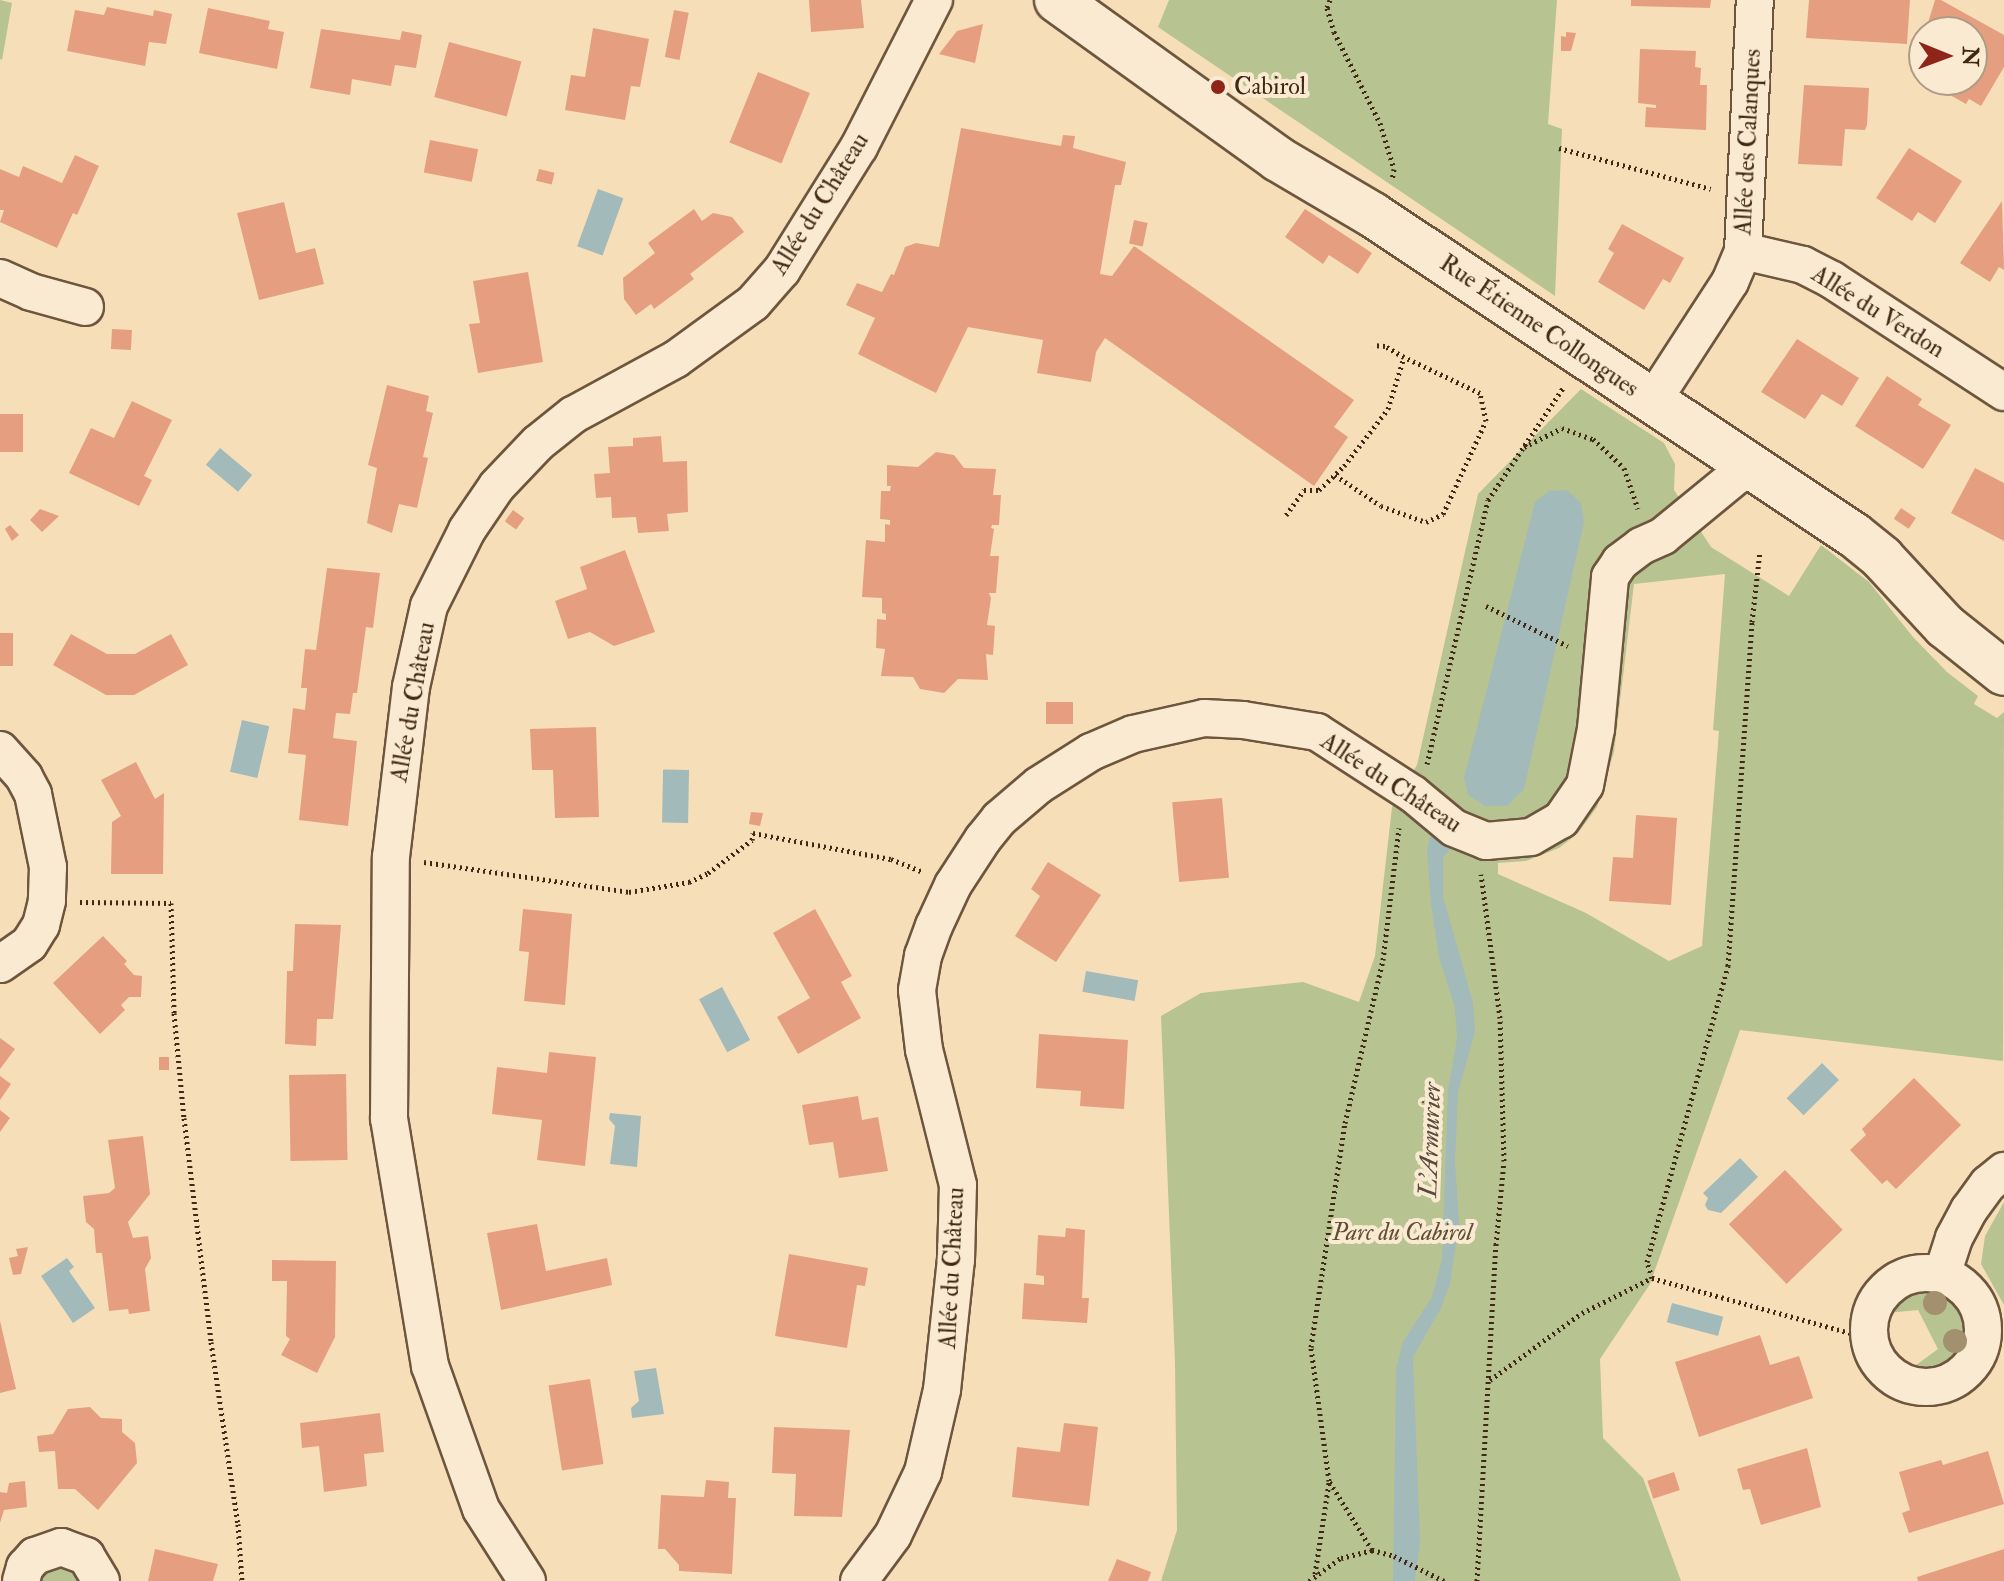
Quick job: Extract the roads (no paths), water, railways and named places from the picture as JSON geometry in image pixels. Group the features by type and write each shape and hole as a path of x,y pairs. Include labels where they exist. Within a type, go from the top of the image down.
{"main road":[{"name":"Rue Étienne Collongues","path":"1057,0 1278,159 1373,215 1854,535 1889,566 1945,626 2004,673"}],"street":[{"name":"Allée du Château","path":"527,1581 481,1509 454,1442 430,1366 389,1119 391,857 411,687 426,619 467,530 497,486 538,443 573,415 676,359 753,303 782,270 859,147 934,0"},
{"name":"Allée des Calanques","path":"1652,402 1730,282 1743,251 1755,0"},
{"name":"Allée du Verdon","path":"1743,251 1803,265 1832,280 2004,392"},
{"path":"0,278 31,292 85,307"},
{"name":"Allée du Château","path":"859,1581 893,1535 923,1472 948,1352 958,1185 924,1050 917,990 923,956 953,885 999,819 1039,785 1091,752 1133,734 1204,718 1243,720 1317,732 1413,794 1454,828 1486,841 1531,837 1561,820 1585,785 1596,729 1610,577 1620,562 1641,546 1663,536 1697,509 1736,476 1744,463"},
{"path":"0,750 24,777 40,815 48,867 47,901 41,925 29,944 0,964"},
{"path":"1942,1275 1954,1238 1969,1210 1988,1184 2004,1171"},
{"path":"1919,1273 1942,1275 1960,1284 1974,1299 1982,1318 1983,1338 1976,1358 1963,1373 1946,1384 1926,1388 1906,1384 1889,1374 1876,1358 1869,1338 1870,1316 1881,1295 1898,1280 1919,1273"},
{"path":"21,1581 25,1567 35,1556 61,1547 86,1556 101,1581"}],"water":[{"path":"598,189 623,198 603,256 577,246"},
{"path":"220,448 252,475 238,492 206,465"},
{"path":"1567,490 1581,503 1584,522 1524,789 1507,806 1485,806 1468,795 1464,778 1535,502 1549,491"},
{"path":"242,720 269,726 257,778 230,772"},
{"path":"663,770 689,770 688,823 662,823"},
{"path":"1431,835 1451,848 1443,857 1443,896 1473,1003 1475,1032 1458,1092 1455,1162 1459,1223 1450,1284 1441,1308 1413,1357 1420,1542 1415,1581 1393,1581 1396,1369 1403,1342 1432,1297 1442,1259 1448,1091 1457,1038 1455,1008 1439,957 1431,904 1427,849"},
{"path":"1086,971 1138,980 1135,1001 1082,992"},
{"path":"722,987 750,1040 727,1052 699,999"},
{"path":"1822,1063 1839,1080 1804,1115 1787,1098"},
{"path":"610,1113 641,1116 637,1167 610,1164 615,1126 609,1119"},
{"path":"1740,1158 1758,1177 1721,1213 1708,1210 1705,1205 1708,1198 1703,1193"},
{"path":"67,1258 74,1267 69,1271 95,1308 73,1323 41,1276"},
{"path":"1672,1303 1723,1317 1718,1336 1667,1322"},
{"path":"656,1368 664,1414 632,1418 631,1408 639,1401 634,1371"}],"place":[{"name":"Cabirol","path":"1218,87"}],"water label":[{"name":"L'Armurier","path":"1431,1140"}],"park label":[{"name":"Parc du Cabirol","path":"1402,1233"}]}
